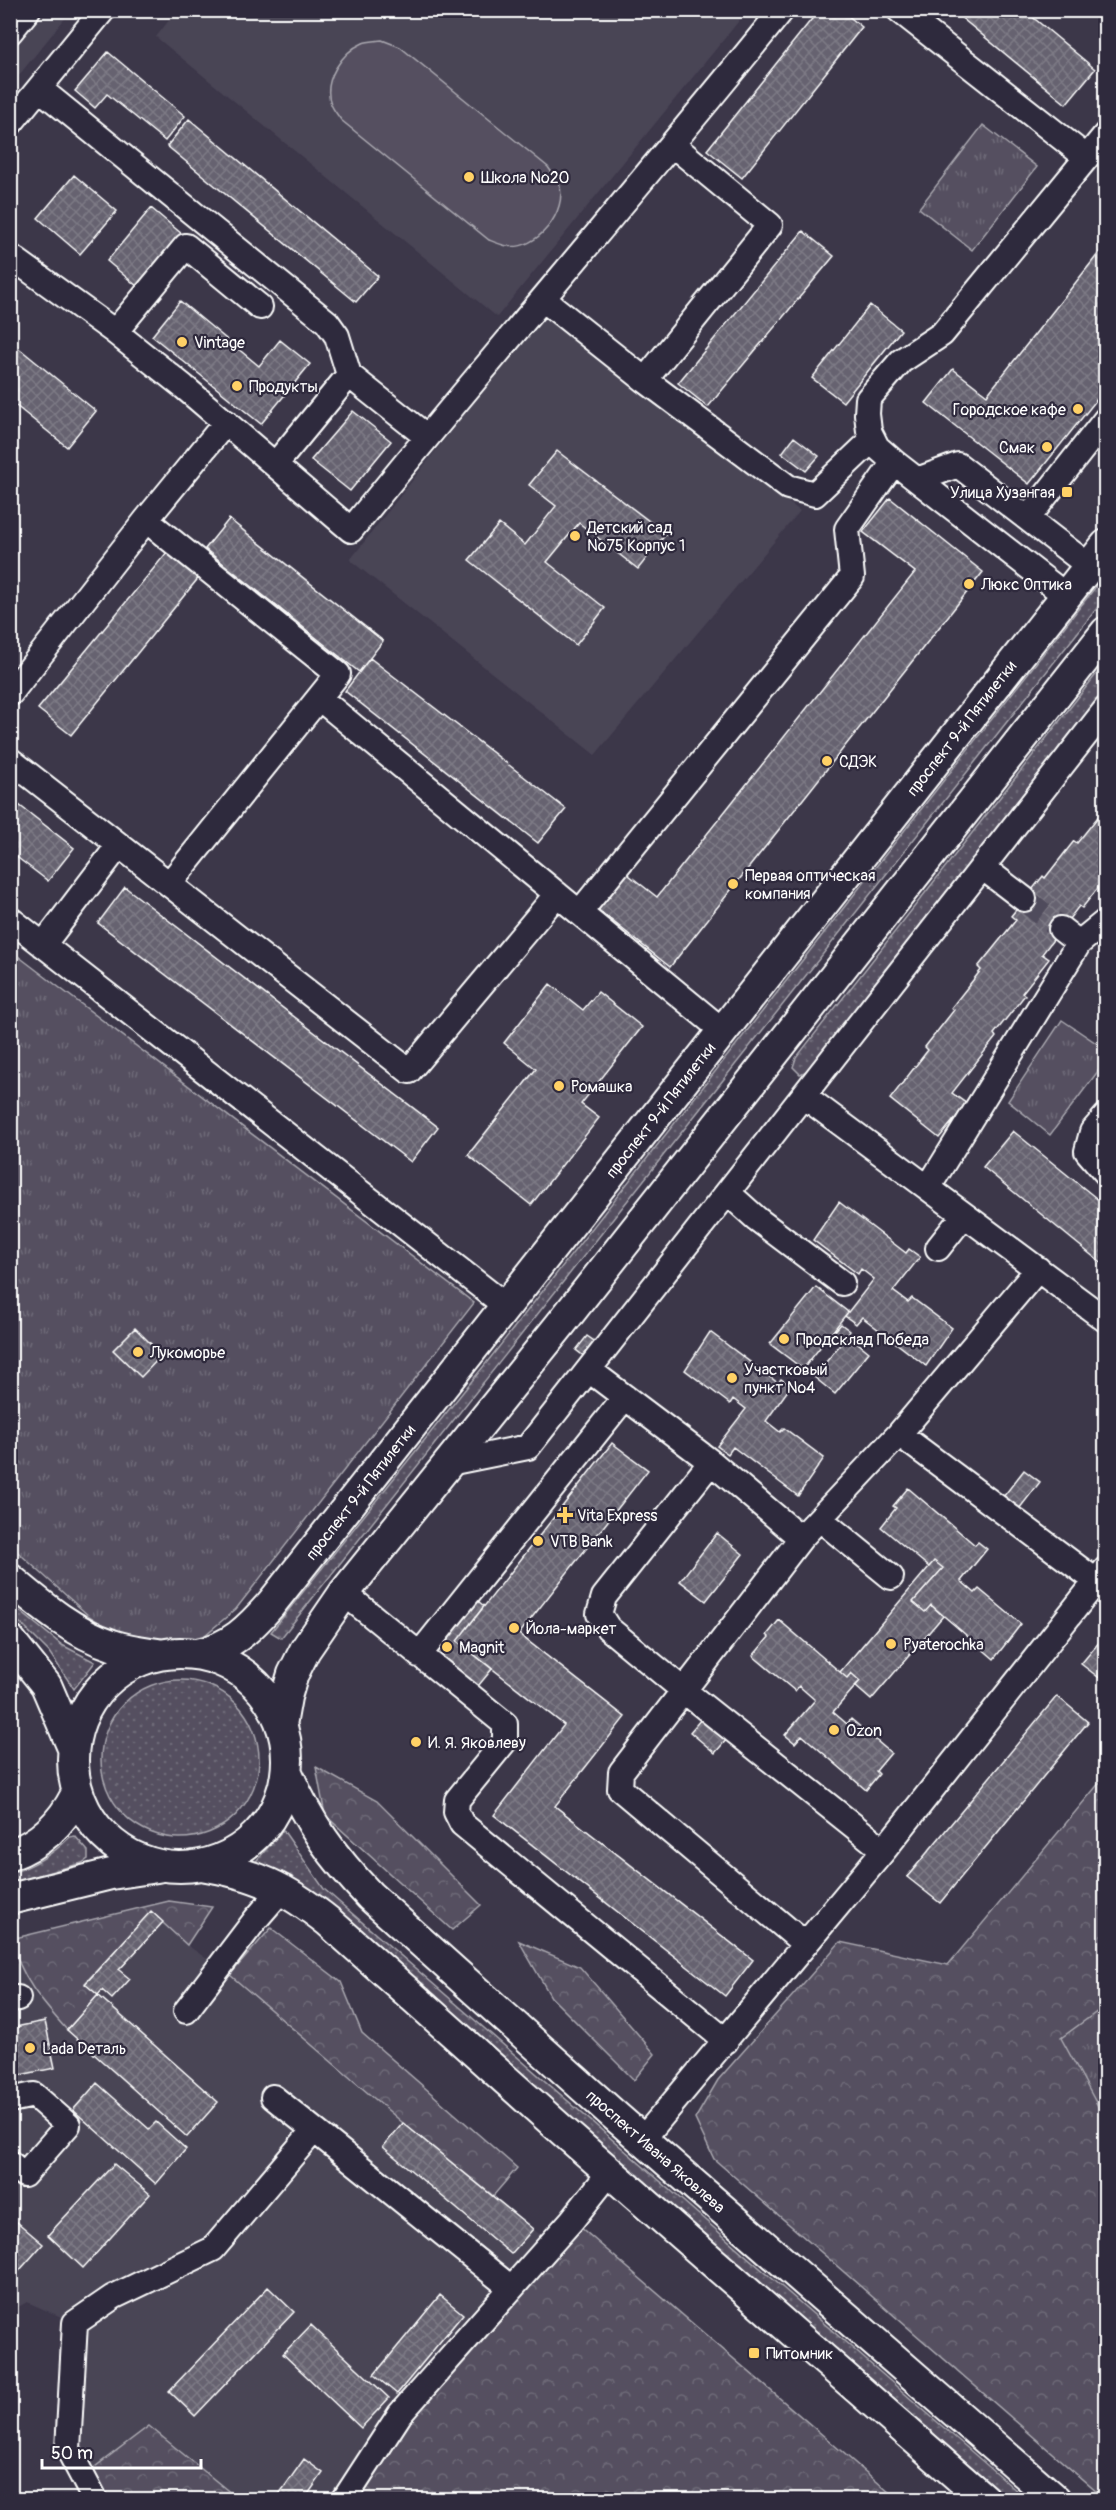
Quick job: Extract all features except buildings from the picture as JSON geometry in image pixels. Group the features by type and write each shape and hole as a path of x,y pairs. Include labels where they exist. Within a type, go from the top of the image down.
{"main road":[{"name":"проспект 9-й Пятилетки","path":"198,1654 215,1650 241,1636 271,1605 1097,555"},
{"path":"281,1725 293,1674 304,1650 344,1593 1106,632"},
{"path":"10,1579 42,1606 81,1633 114,1646 158,1654"},
{"path":"10,1640 46,1685 73,1748"},
{"path":"165,1866 136,1859 112,1844 96,1829 76,1795 72,1770 73,1748 80,1724 93,1699 111,1678 134,1662 158,1654 179,1652 222,1660 240,1670 258,1687 270,1703 281,1725 288,1751 288,1775 282,1795 261,1828 245,1843 225,1856 201,1865"},
{"name":"проспект Ивана Яковлева","path":"288,1775 318,1836 339,1864 370,1896 642,2139 1056,2499"},
{"path":"10,1855 28,1847 48,1832 61,1820 76,1795"},
{"path":"10,1899 111,1874 165,1866 201,1865 241,1872 282,1889 329,1922 610,2172 985,2499"}],"street":[{"path":"10,32 28,10"},
{"path":"10,124 104,10"},
{"path":"10,256 115,332 226,422 351,530 673,146 782,10"},
{"path":"899,10 1086,157"},
{"path":"40,89 327,322 337,336 349,375 427,437"},
{"path":"1065,595 877,447 867,414 868,399 901,361 942,334 1106,134"},
{"path":"645,380 770,225 673,146"},
{"path":"115,332 186,246 260,307"},
{"path":"543,299 645,380 788,487 815,494 873,439"},
{"path":"275,465 349,375"},
{"path":"1028,518 1106,418"},
{"path":"10,694 226,422"},
{"path":"580,912 852,577 847,529 894,462"},
{"path":"917,480 958,465 1028,518 1097,555"},
{"path":"146,520 338,674 170,882"},
{"path":"319,698 723,1031"},
{"path":"449,1463 528,1447 1106,709"},
{"path":"10,760 170,882 409,1071 557,894"},
{"path":"43,945 119,845"},
{"path":"982,867 1024,899"},
{"path":"10,919 506,1306"},
{"path":"928,1188 1070,936 1106,921"},
{"path":"804,1096 1106,1320"},
{"path":"1106,1116 1092,1132 1087,1151 1106,1173"},
{"path":"728,1193 757,1219 842,1283"},
{"path":"938,1248 964,1215"},
{"path":"805,1944 621,1789 621,1772 801,1538 899,1434 1038,1269"},
{"path":"589,1370 711,1462 801,1538"},
{"path":"419,1655 625,1397"},
{"path":"642,2139 884,1850 1100,1575 899,1434"},
{"path":"711,1462 604,1597 599,1614 608,1628 884,1850"},
{"path":"820,1519 891,1577"},
{"path":"344,1593 505,1724 505,1741 457,1800 456,1812 462,1824 726,2041"},
{"path":"186,2011 256,1919 282,1889"},
{"path":"10,2100 34,2095 68,2125 24,2175 10,2163"},
{"path":"273,2097 511,2288"},
{"path":"95,2499 68,2449 75,2323 113,2297 213,2249 315,2130"},
{"path":"344,2499 400,2414 572,2220 610,2172"}],"shaded area":[{"name":"Школа №20","path":"177,10 747,11 497,317 156,37"},
{"path":"11,11 71,11 11,85"},
{"name":"Детский сад №75 Корпус 1","path":"542,315 800,511 595,755 350,560"},
{"path":"151,1911 187,1945 230,1975 403,2123 383,2147 511,2254 533,2229 551,2243 344,2499 238,2499 149,2426 83,2476 68,2449 75,2323 27,2302 11,2311 11,1965 18,1963 37,1997 85,1984"}],"green space":[{"path":"382,40 400,47 548,167 559,183 561,194 555,217 539,236 529,243 518,246 505,246 489,240 341,120 332,106 329,95 329,86 336,68 355,47 365,42"},
{"path":"983,125 1037,167 972,250 919,208"},
{"path":"1105,575 1105,598 281,1638 271,1632 491,1357"},
{"path":"1105,663 1105,689 807,1071 800,1074 793,1067 796,1058"},
{"path":"10,950 474,1303 236,1609 193,1645 140,1649 89,1616 11,1546"},
{"path":"1062,1020 1105,1049 1105,1062 1050,1135 1008,1101"},
{"path":"11,1604 62,1645 95,1662 74,1689 49,1652 11,1614"},
{"path":"180,1680 210,1686 224,1693 236,1703 246,1715 253,1729 259,1759 253,1789 246,1803 236,1815 224,1825 210,1832 180,1838 150,1832 136,1825 124,1815 114,1803 107,1789 101,1759 107,1729 114,1715 124,1703 136,1693 150,1686"},
{"path":"316,1767 377,1801 481,1905 452,1930 325,1815"},
{"path":"1105,1776 1105,2499 714,2159 695,2119 718,2080 840,1942 948,1965"},
{"path":"283,1830 324,1889 1026,2499 1009,2499 317,1900 251,1867"},
{"path":"75,1836 88,1851 88,1859 82,1863 11,1883 11,1873 43,1859 70,1837"},
{"path":"169,1901 212,1907 187,1945 151,1912 85,1983 98,1995 67,2030 26,1977 11,1939"},
{"path":"271,1928 341,1982 362,2033 517,2168 493,2196 403,2123 230,1975"},
{"path":"519,1941 580,1967 655,2054 634,2080 551,1997"},
{"path":"1105,2006 1105,2119 1061,2038"},
{"path":"572,2220 897,2499 344,2500"},
{"path":"149,2426 238,2499 95,2499 83,2476"}],"tunnel":[{"path":"1024,899 1061,929"}],"place":[{"name":"Школа №20","path":"469,177"},
{"name":"Vintage","path":"182,342"},
{"name":"Продукты","path":"237,386"},
{"name":"Городское кафе","path":"1078,409"},
{"name":"Смак","path":"1047,447"},
{"name":"Улица Хузангая","path":"1067,492"},
{"name":"Детский сад №75 Корпус 1","path":"575,536"},
{"name":"Люкс Оптика","path":"969,584"},
{"name":"СДЭК","path":"827,761"},
{"name":"Первая оптическая компания","path":"733,884"},
{"name":"Ромашка","path":"559,1086"},
{"name":"Продсклад Победа","path":"784,1339"},
{"name":"Лукоморье","path":"138,1352"},
{"name":"Участковый пункт №4","path":"732,1378"},
{"name":"Vita Express","path":"565,1515"},
{"name":"VTB Bank","path":"538,1541"},
{"name":"Йола-маркет","path":"514,1628"},
{"name":"Pyaterochka","path":"891,1644"},
{"name":"Magnit","path":"447,1647"},
{"name":"Ozon","path":"834,1730"},
{"name":"И. Я. Яковлеву","path":"416,1742"},
{"name":"Lada Dеталь","path":"30,2048"},
{"name":"Питомник","path":"754,2353"}]}
